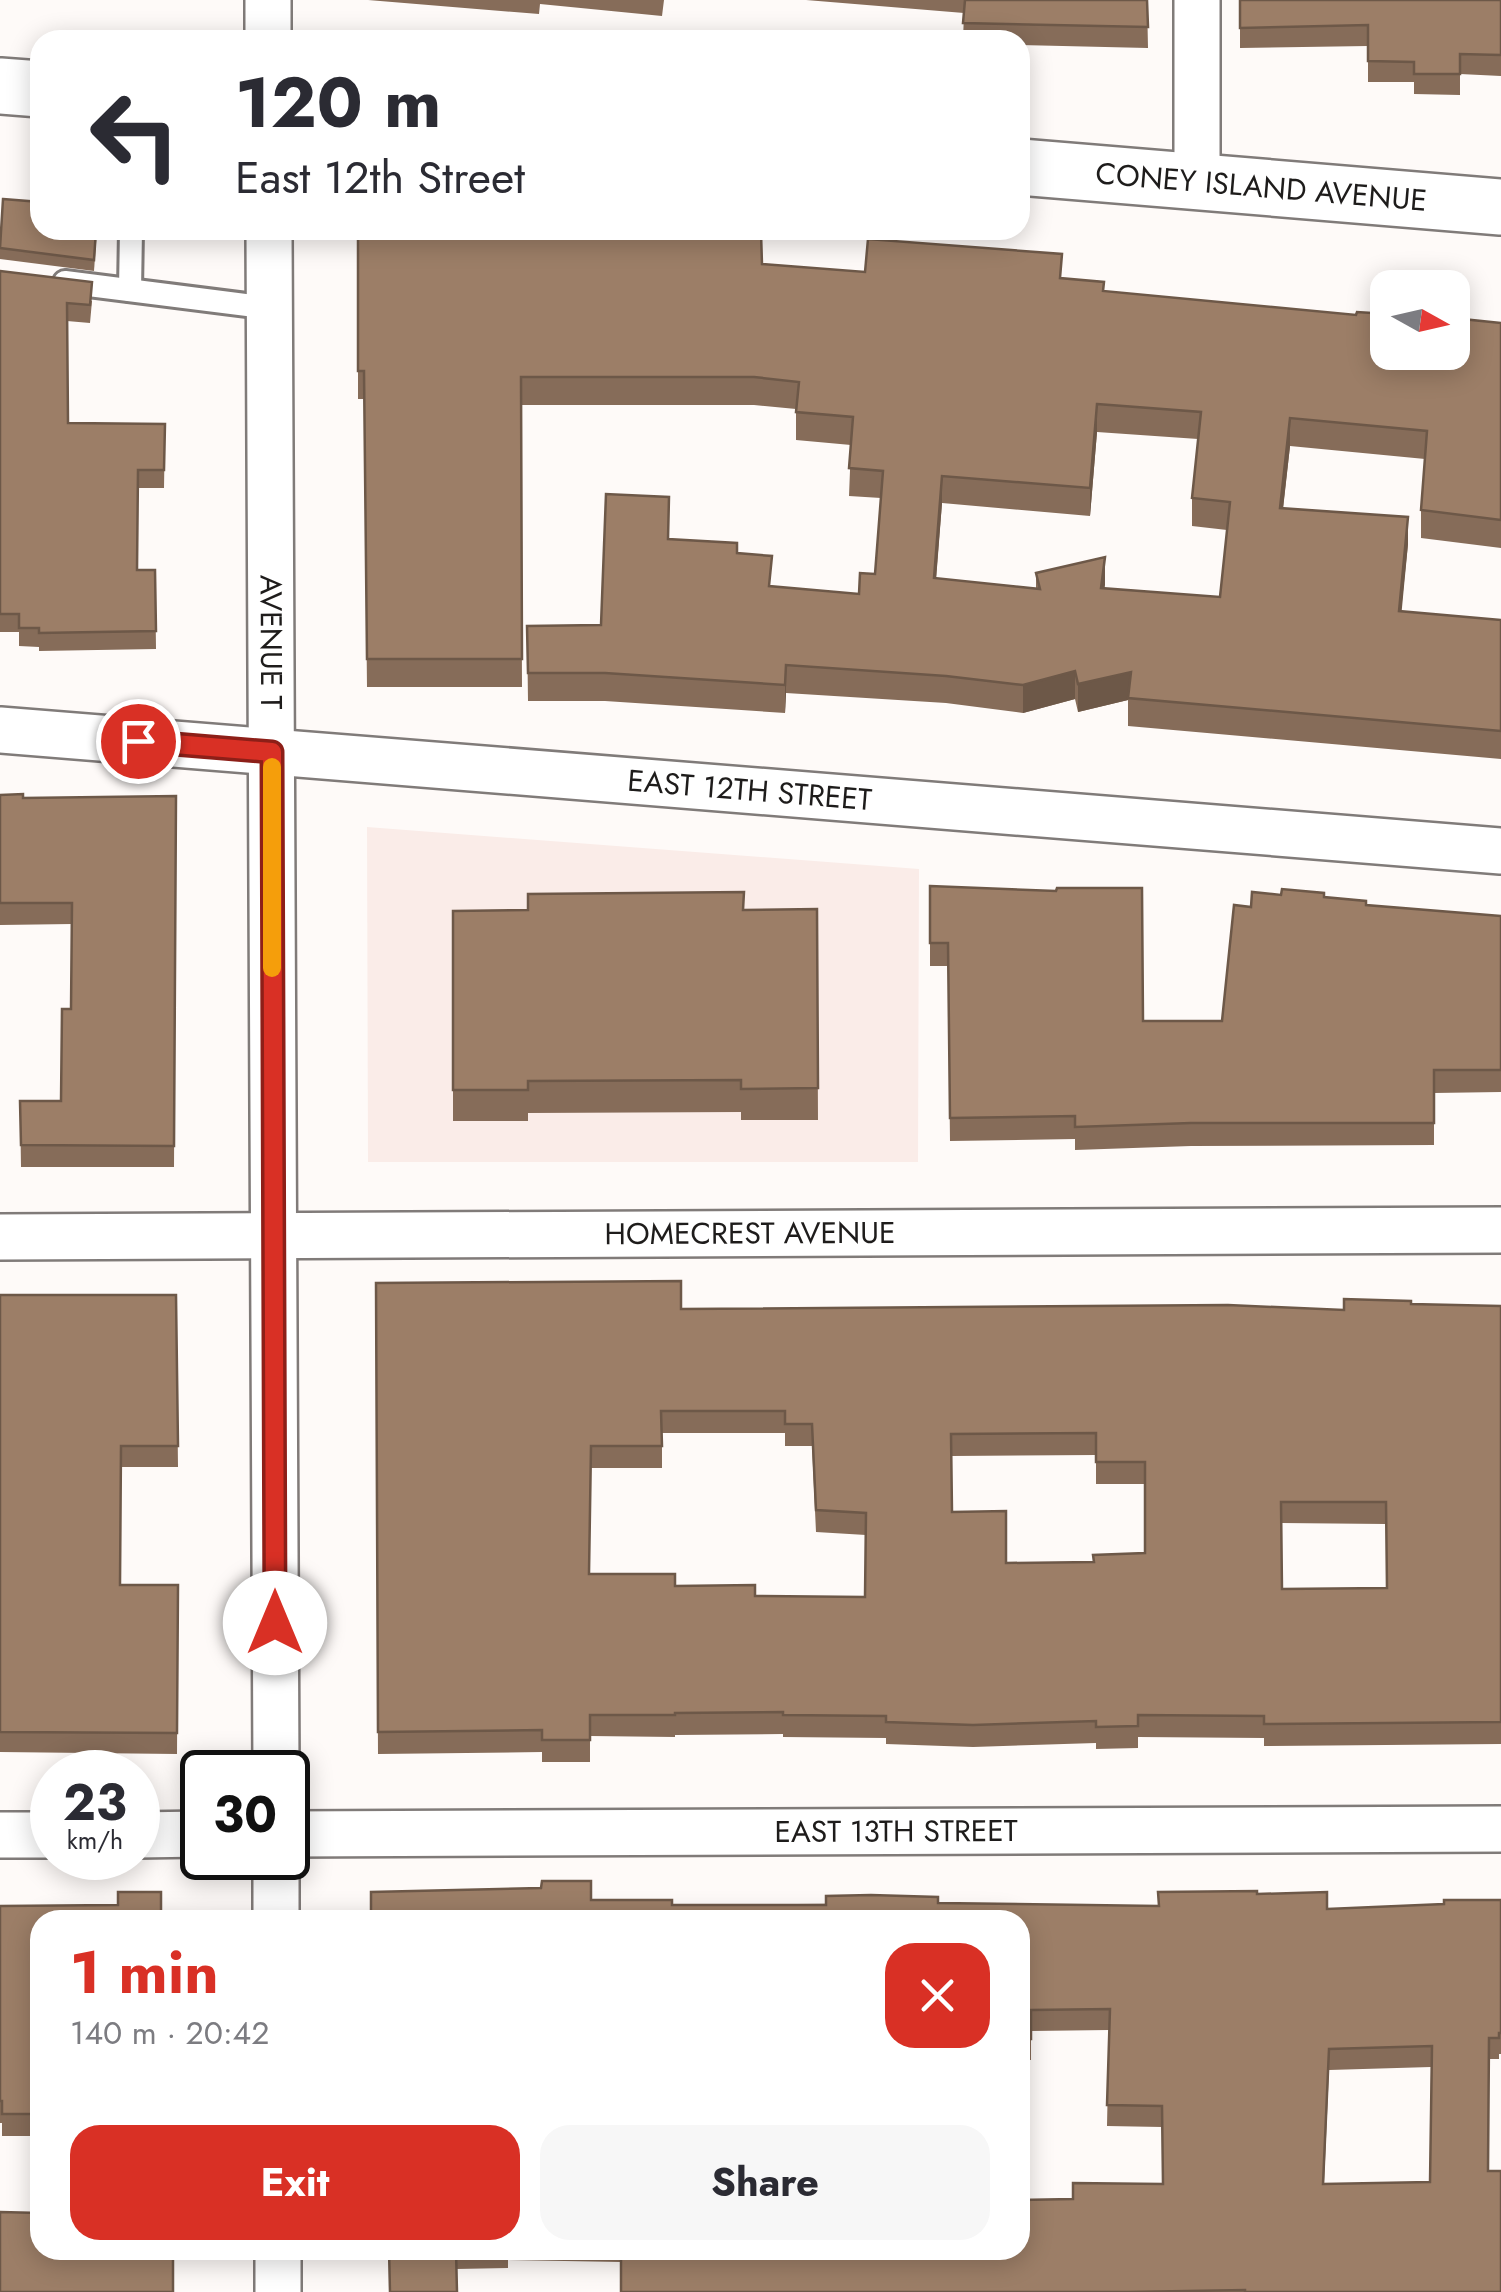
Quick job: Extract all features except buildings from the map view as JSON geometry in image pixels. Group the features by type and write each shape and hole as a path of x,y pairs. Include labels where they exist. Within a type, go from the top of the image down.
{"main road":[{"path":"0,86 30,88"},
{"name":"CONEY ISLAND AVENUE","path":"1030,169 1501,206"}],"street":[{"path":"268,0 268,30"},
{"path":"1196,0 1197,182"},
{"name":"AVENUE T","path":"269,240 276,1750"},
{"name":"EAST 12TH STREET","path":"0,730 1501,851"},
{"name":"HOMECREST AVENUE","path":"0,1237 1501,1230"},
{"name":"EAST 13TH STREET","path":"310,1834 1501,1829"},
{"path":"0,1835 30,1835"},
{"path":"276,1880 276,1910"},
{"path":"278,2260 278,2292"}],"lane":[{"path":"130,290 131,240"},
{"path":"39,279 270,308"}],"shaded area":[{"path":"367,827 919,869 918,1162 368,1162"}],"slow traffic":[{"path":"272,767 272,968"}],"route":[{"path":"138,741 272,752 275,1623"}]}
